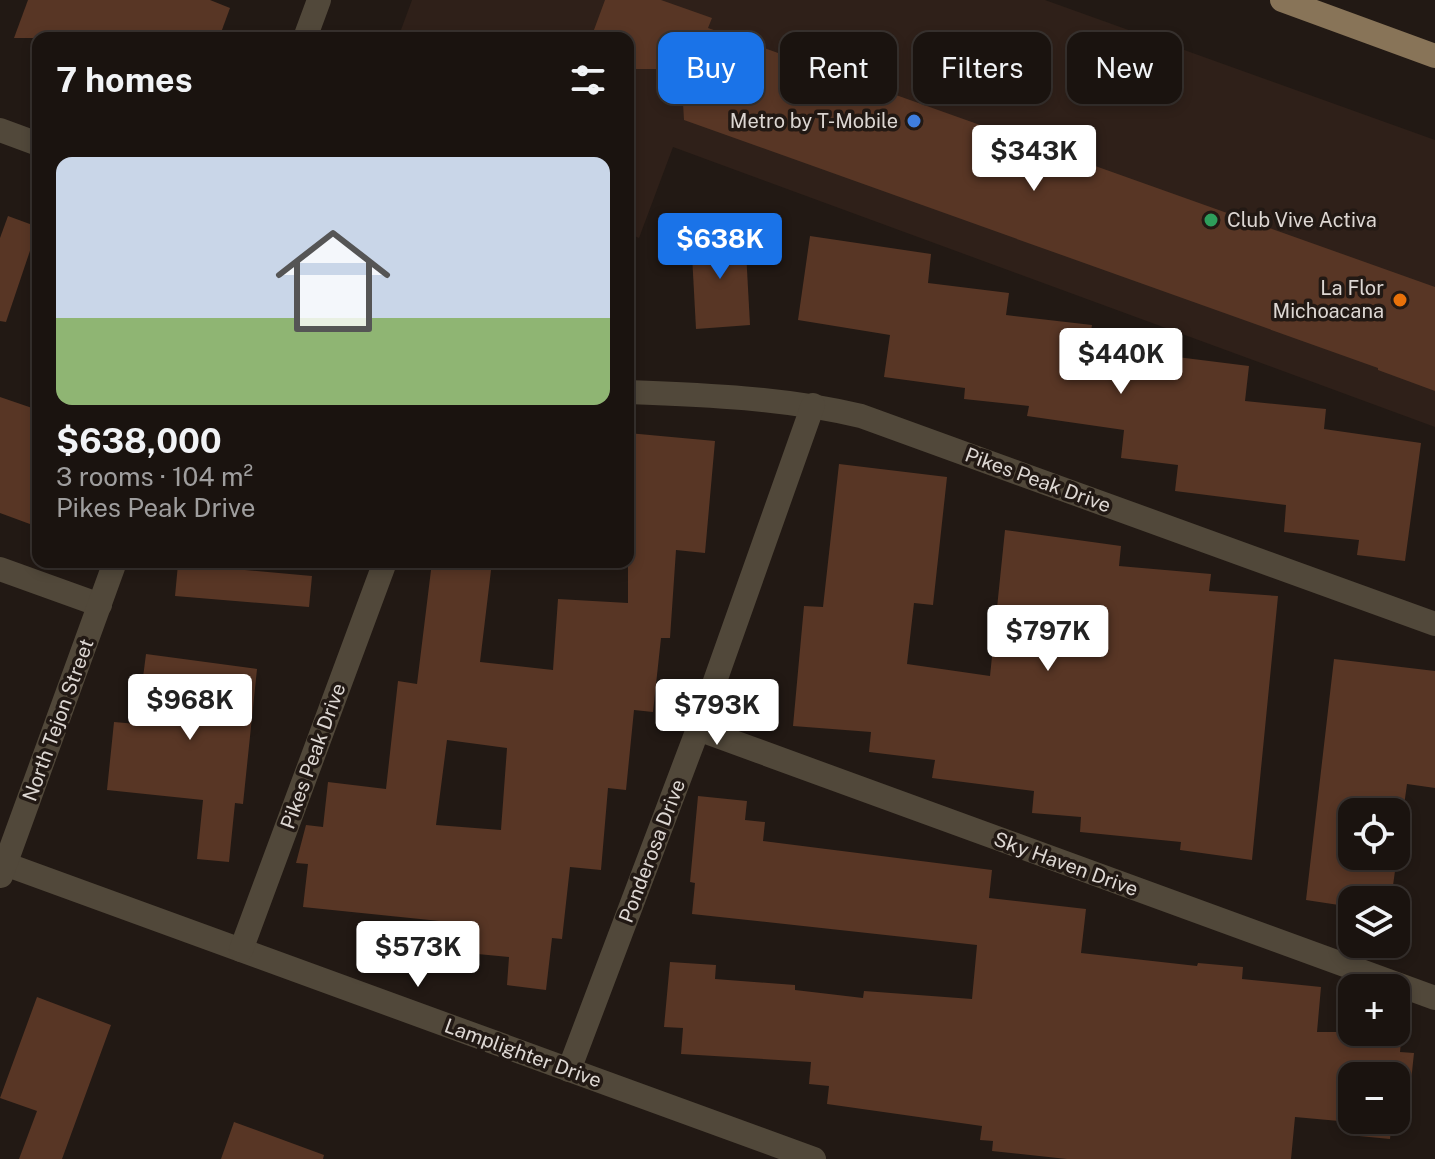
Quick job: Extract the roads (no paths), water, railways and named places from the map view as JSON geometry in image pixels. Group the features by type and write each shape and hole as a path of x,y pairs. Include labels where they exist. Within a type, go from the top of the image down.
{"main road":[{"path":"1294,2 1435,56"}],"street":[{"path":"307,32 319,0"},
{"path":"0,130 32,142"},
{"name":"Pikes Peak Drive","path":"634,392 710,395 813,405 876,421 1435,624"},
{"name":"Ponderosa Drive","path":"569,1070 698,729 813,405"},
{"name":"North Tejon Street","path":"3,871 113,568"},
{"name":"Pikes Peak Drive","path":"241,950 383,568"},
{"path":"0,569 100,605"},
{"name":"Sky Haven Drive","path":"698,729 1435,998"},
{"name":"Lamplighter Drive","path":"3,871 241,950 814,1159"}],"place":[{"name":"Metro by T-Mobile","path":"914,121"},
{"name":"Club Vive Activa","path":"1211,220"},
{"name":"La Flor Michoacana","path":"1400,300"}]}
